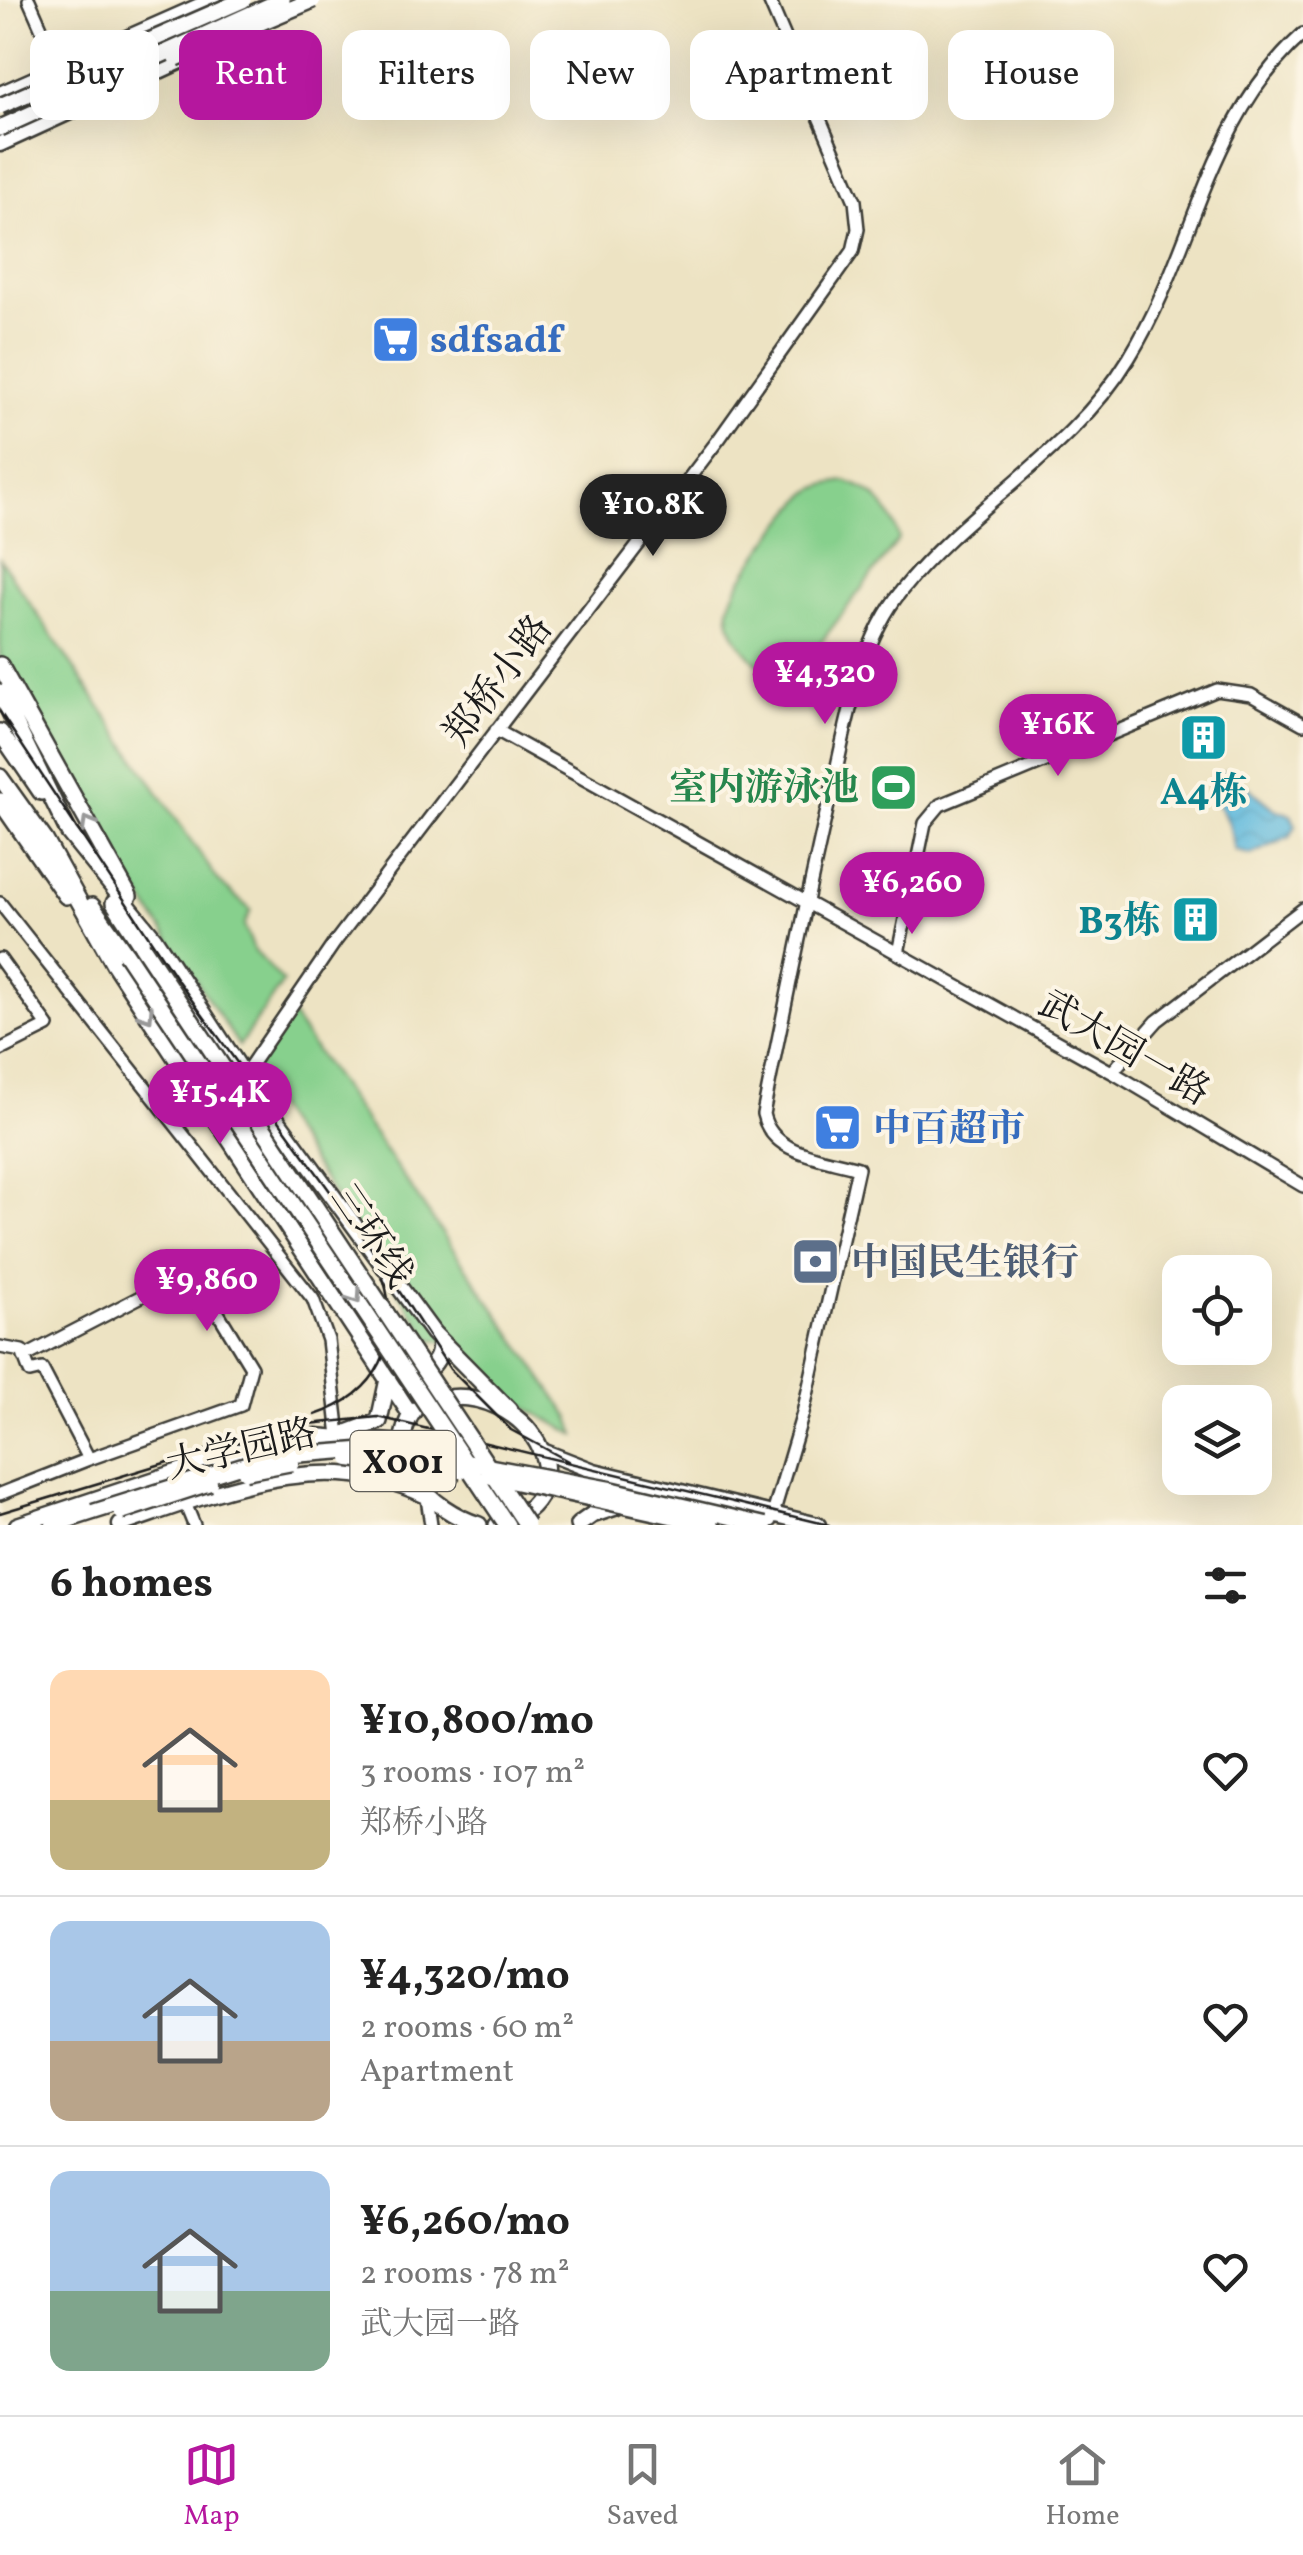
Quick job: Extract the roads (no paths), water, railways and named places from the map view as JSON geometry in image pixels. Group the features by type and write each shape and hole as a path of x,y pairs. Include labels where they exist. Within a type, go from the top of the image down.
{"highway":[{"path":"0,106 243,0"},
{"path":"159,55 282,0"},
{"path":"159,62 314,0"},
{"path":"0,128 30,114"},
{"path":"0,666 148,942 439,1339 510,1410 540,1450 545,1468 537,1503 541,1525"},
{"path":"0,692 43,744"},
{"path":"0,692 69,833"},
{"name":"三环线","path":"0,732 148,942 526,1525"},
{"name":"三环线","path":"0,774 121,961 507,1525"},
{"path":"0,801 121,961 410,1415"},
{"path":"386,1378 402,1384 428,1369 441,1350 439,1339"},
{"path":"339,1436 379,1421 386,1378"},
{"path":"476,1525 426,1496 408,1469 402,1443 410,1415 420,1406 458,1395 483,1398 510,1410"},
{"path":"498,1525 537,1503"},
{"path":"578,1525 592,1514 616,1507"}],"main road":[{"path":"144,30 212,0"},
{"path":"0,144 183,62 238,27 297,0"},
{"path":"0,94 30,81"},
{"name":"大学园路","path":"21,1524 252,1447 339,1436 402,1443"},
{"path":"21,1524 53,1525 95,1516 268,1457 370,1449 417,1452 769,1522 818,1525"},
{"path":"540,1450 574,1466 769,1522"},
{"name":"大学园路","path":"80,1525 95,1516 250,1471 354,1458 454,1469 712,1525"},
{"path":"120,1525 253,1483 324,1472 362,1473 426,1496"},
{"path":"537,1503 616,1507 691,1525"}],"street":[{"path":"29,0 42,30"},
{"name":"郑桥小路","path":"244,1075 335,942 730,424 853,251 858,229 855,201 770,0"},
{"path":"769,1522 803,1413 858,1168 782,1146 767,1134 763,1114 806,901 855,689 870,645 899,593 950,537 1074,428 1107,392 1148,322 1236,114 1266,70 1303,34"},
{"path":"898,953 925,823 940,805 1217,690 1250,695 1303,724"},
{"name":"武大园一路","path":"496,730 1112,1072 1303,1186"},
{"path":"0,903 314,1299 328,1340 339,1436"},
{"path":"1112,1072 1157,1021 1303,910"},
{"path":"0,959 48,1026 0,1050"},
{"path":"0,1494 241,1405 250,1367 192,1270 24,1357"},
{"path":"0,1347 22,1352 30,1372 42,1368 88,1460"},
{"path":"426,1496 431,1525"},
{"path":"185,1504 194,1525"}],"water":[{"path":"1228,771 1275,809 1291,815 1296,826 1290,837 1250,855 1235,850 1229,824 1210,790 1213,777"}],"tram line":[{"path":"0,712 178,981 369,1245 450,1369 511,1430 568,1461"},
{"path":"315,1415 355,1394 380,1363 390,1323 383,1278"},
{"path":"260,1429 378,1417 829,1525"},
{"path":"0,1513 273,1430"}],"place":[{"name":"sdfsadf","path":"395,339"},
{"name":"A4栋","path":"1204,737"},
{"name":"室内游泳池","path":"894,787"},
{"name":"B3栋","path":"1196,920"},
{"name":"中百超市","path":"838,1128"},
{"name":"中国民生银行","path":"816,1262"}]}
